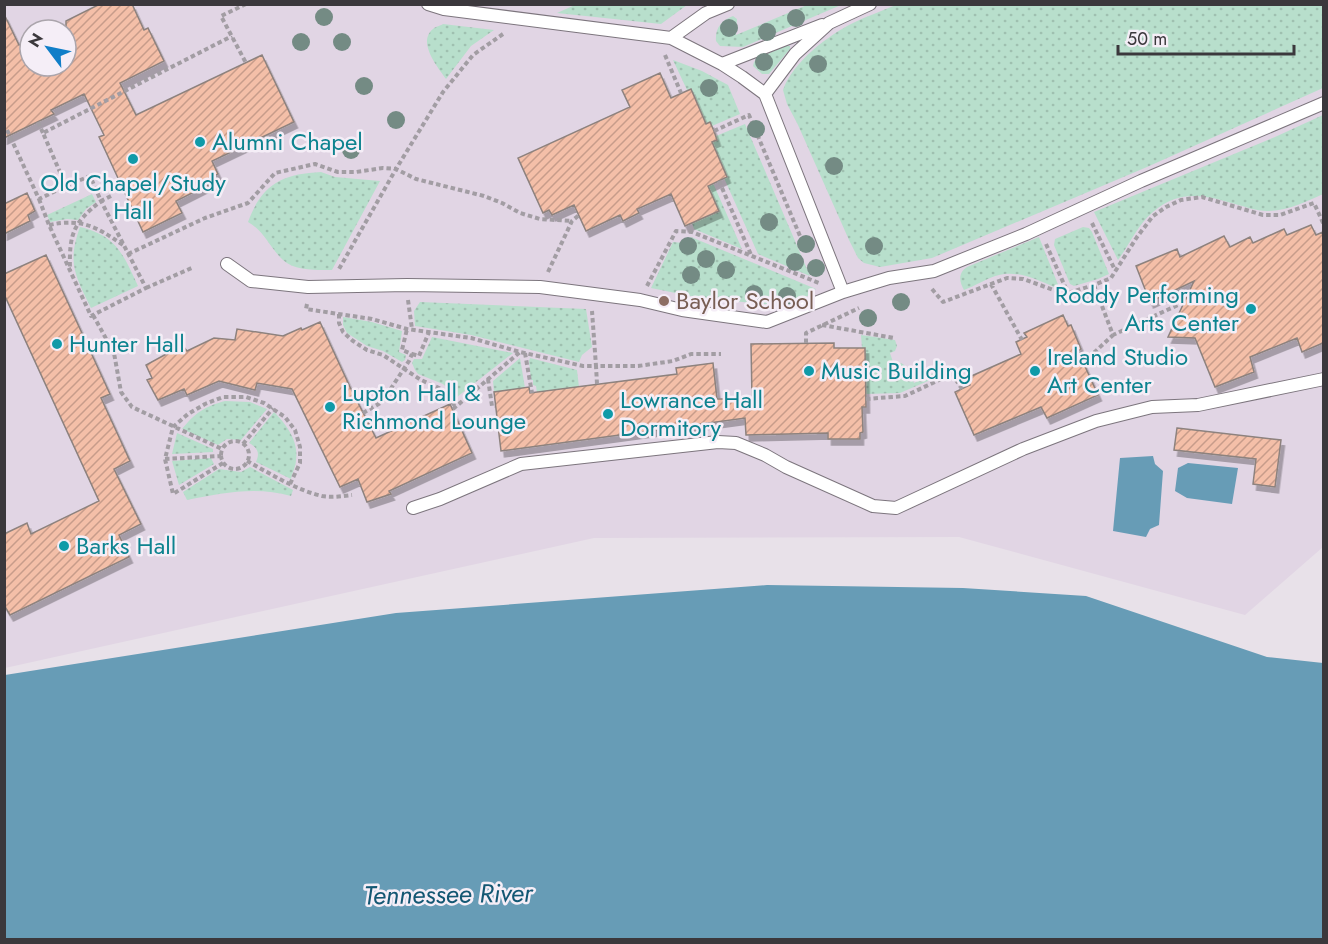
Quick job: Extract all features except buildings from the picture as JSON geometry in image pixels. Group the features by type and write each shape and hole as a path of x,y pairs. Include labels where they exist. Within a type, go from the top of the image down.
{"lane":[{"path":"428,4 444,9 671,38 742,77 765,94 843,292"},
{"path":"671,38 706,14 728,4"},
{"path":"722,64 829,23 870,4"},
{"path":"765,94 795,54 829,23"},
{"path":"227,264 251,281 308,287 407,285 540,287 640,300 682,310 767,322 843,292 889,278 934,271 1026,234 1141,181 1323,103"},
{"path":"413,508 522,464 718,442 736,443 873,506 896,508 1023,450 1096,421 1152,408 1198,405 1323,379"}],"path":[{"path":"246,4 221,16 246,63"},
{"path":"523,20 473,55 443,92 396,169 416,178 484,196 519,213 540,219 572,221"},
{"path":"43,133 232,36"},
{"path":"714,131 748,115 802,241"},
{"path":"38,122 66,186"},
{"path":"7,130 91,316 93,315 114,354 121,392 132,407 222,449"},
{"path":"39,199 90,176 146,288"},
{"path":"719,180 753,257"},
{"path":"70,270 69,249 77,223 101,201 111,196"},
{"path":"932,289 943,302 1007,278 1023,279 1065,294 1094,285 1111,278 1137,237 1154,216 1181,200 1202,197 1253,213 1280,215 1314,203 1323,225"},
{"path":"540,287 572,221 579,215"},
{"path":"1090,219 1116,271"},
{"path":"49,225 66,221 100,229 124,246"},
{"path":"640,300 676,231 692,232 819,284 815,273"},
{"path":"1044,240 1068,293"},
{"path":"93,315 194,267"},
{"path":"991,284 1022,340"},
{"path":"407,285 409,329 402,350 419,356 429,332"},
{"path":"1094,285 1113,335"},
{"path":"806,343 806,333 868,303"},
{"path":"1083,363 1113,335 1178,305"},
{"path":"339,314 339,323 343,332 353,341 367,350 383,355 421,380 441,389 454,408 522,352 532,393"},
{"path":"822,325 894,338"},
{"path":"363,413 382,402 412,354"},
{"path":"597,384 596,366 638,366 673,361 691,354 721,354"},
{"path":"866,399 905,396 952,374 962,389"},
{"path":"488,379 492,406 495,406"},
{"path":"223,463 173,494 165,459 173,427 188,414 205,404 223,397 246,397 273,408 285,417 295,430 300,447 300,463 290,484"},
{"path":"243,444 273,408"},
{"path":"228,443 243,444 249,455 247,461 241,468 231,469 223,463 222,449 228,443"},
{"path":"165,459 221,456"},
{"path":"247,461 290,484 323,496 352,495"}],"shaded area":[{"name":"Baylor School","path":"4,5 1323,5 1323,547 1245,615 959,537 594,538 5,668"}],"green space":[{"path":"575,5 687,5 661,24 557,13"},
{"path":"807,5 841,5 743,47 720,46 716,41 720,26 733,16 737,19 736,35"},
{"path":"896,5 1323,5 1323,88 1147,167 932,258 880,267 864,263 858,258 787,104 783,90 794,70 832,35 853,23"},
{"path":"443,24 494,30 471,46 446,79 430,54 427,40 435,27"},
{"path":"790,46 790,49 769,74 762,74 753,66 757,58"},
{"path":"673,60 702,71 728,85 740,114 712,126 710,122 706,124 691,89 687,90"},
{"path":"1323,115 1323,194 1289,208 1275,211 1255,210 1203,197 1182,197 1163,205 1148,217 1138,228 1118,260 1094,212"},
{"path":"745,124 810,276 758,254 724,178 727,176 712,142 717,140 716,136"},
{"path":"321,172 335,177 380,181 332,270 306,269 288,264 259,230 248,222 260,198 275,184 295,175"},
{"path":"713,183 742,249 694,229 692,223 719,211 707,186"},
{"path":"92,194 96,202 86,209 78,220 50,222 47,215"},
{"path":"80,227 111,241 123,256 138,286 91,308 75,269 74,250"},
{"path":"1083,227 1089,228 1092,232 1109,274 1074,286 1070,284 1054,245 1055,239"},
{"path":"691,237 816,289 800,300 781,306 695,297 651,288 673,242 683,243"},
{"path":"1039,237 1059,287 1027,276 1006,274 990,278 964,290 960,277 967,267"},
{"path":"420,302 586,309 592,347 582,355 579,362 471,335 415,326 414,311"},
{"path":"343,317 372,322 402,331 399,352 406,355 405,360 402,362 383,351 367,346 347,333 343,325"},
{"path":"861,335 895,340 897,346 895,351 890,353 894,365 901,363 907,367 914,383 940,370 942,375 900,393 866,394 865,348 862,348"},
{"path":"432,337 513,353 457,397 443,384 418,374 412,363 414,359 422,359"},
{"path":"520,358 525,388 494,392 493,381"},
{"path":"530,358 577,370 579,387 537,393 536,386 531,380"},
{"path":"225,401 250,402 267,409 241,440 227,439 218,445 182,429 201,411"},
{"path":"274,412 287,427 296,446 296,462 291,479 256,462 257,451 249,443"},
{"path":"177,433 213,449 213,452 172,454"},
{"path":"211,458 214,464 179,485 172,461"},
{"path":"250,467 293,490 291,496 252,491 187,500 183,492 219,469 241,472"}],"water":[{"path":"1153,456 1155,464 1163,471 1159,525 1150,529 1146,537 1113,531 1120,458"},
{"path":"1188,463 1238,468 1232,504 1187,498 1175,491 1178,468"},
{"name":"Tennessee River","path":"767,585 963,588 1086,596 1267,657 1323,663 1323,939 5,939 5,675 396,613"}],"place":[{"name":"Alumni Chapel","path":"200,142"},
{"name":"Old Chapel/Study Hall","path":"133,159"},
{"name":"Baylor School","path":"664,301"},
{"name":"Roddy Performing Arts Center","path":"1251,309"},
{"name":"Hunter Hall","path":"57,344"},
{"name":"Music Building","path":"809,371"},
{"name":"Ireland Studio Art Center","path":"1035,371"},
{"name":"Lupton Hall & Richmond Lounge","path":"330,407"},
{"name":"Lowrance Hall Dormitory","path":"608,414"},
{"name":"Barks Hall","path":"64,546"}]}
